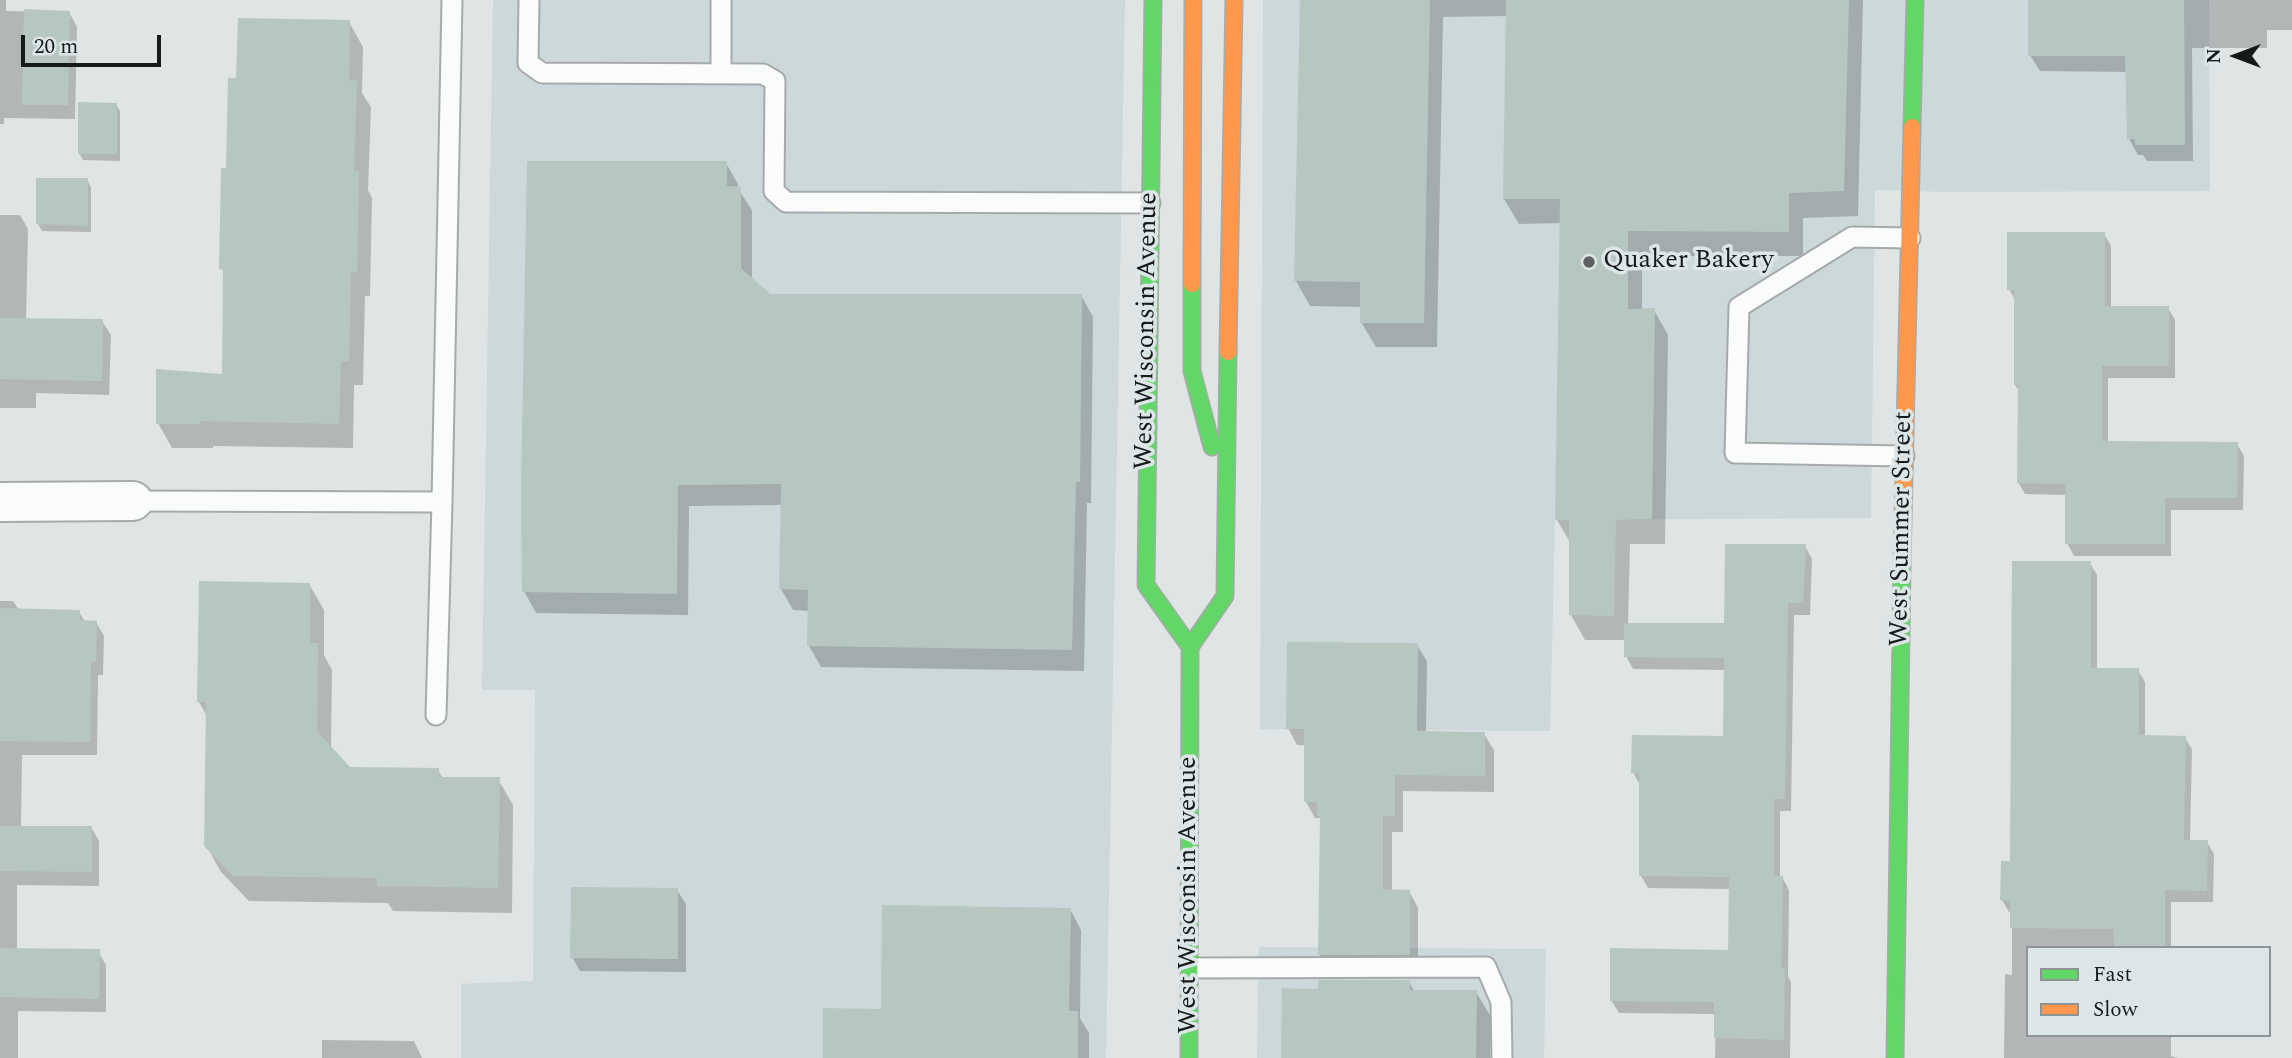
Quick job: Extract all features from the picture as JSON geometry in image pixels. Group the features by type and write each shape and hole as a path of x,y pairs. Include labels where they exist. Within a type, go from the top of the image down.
{"main road":[{"name":"West Wisconsin Avenue","path":"1153,0 1146,585 1190,647 1189,1058"},
{"path":"1193,0 1192,371 1224,493"},
{"path":"1190,647 1224,596 1234,0"},
{"name":"West Summer Street","path":"1895,1058 1904,456 1915,0"}],"street":[{"path":"0,502 133,501"}],"lane":[{"path":"436,715 453,0"},
{"path":"529,0 528,63 542,74 763,74 775,81 774,191 786,202 1150,203"},
{"path":"721,0 721,74"},
{"path":"1904,456 1735,453 1739,307 1852,237 1910,238"},
{"path":"133,501 442,502"},
{"path":"1191,968 1486,967 1501,1002 1502,1058"}],"shaded area":[{"path":"493,0 1125,0 1106,1058 461,1058 461,984 533,981 535,690 482,690"},
{"path":"1263,0 2209,0 2210,191 1875,190 1871,518 1555,520 1550,731 1260,729"},
{"path":"1259,947 1546,949 1544,1058 1257,1058"}],"building":[{"path":"1300,0 1430,0 1424,323 1360,323 1360,282 1294,281"},
{"name":"Quaker Bakery","path":"1506,0 1849,0 1844,191 1789,193 1789,232 1628,231 1628,309 1655,308 1652,519 1616,520 1614,616 1569,615 1569,520 1555,520 1560,199 1503,199"},
{"path":"2028,0 2184,0 2185,145 2135,145 2135,139 2127,139 2125,56 2028,56"},
{"path":"24,9 70,11 68,105 22,105"},
{"path":"238,18 350,20 349,80 357,81 354,171 359,171 357,272 351,272 349,361 341,361 339,424 200,421 200,424 156,424 156,369 222,374 223,269 219,269 221,168 226,168 228,78 236,78"},
{"path":"78,102 117,103 117,154 78,154"},
{"path":"527,161 727,161 727,186 741,187 741,268 770,294 1082,294 1080,482 1076,482 1072,650 807,646 808,590 779,589 781,484 678,485 677,594 522,592 521,491"},
{"path":"36,178 88,178 88,226 36,224"},
{"path":"2007,232 2105,232 2105,306 2169,306 2169,366 2102,366 2102,441 2238,442 2237,498 2165,498 2165,544 2065,544 2065,484 2017,483 2018,385 2014,385 2014,290 2007,290"},
{"path":"0,318 103,319 102,381 0,379"},
{"path":"1725,544 1806,544 1803,603 1788,603 1785,799 1774,799 1774,876 1783,876 1781,968 1785,968 1784,1040 1714,1038 1714,1002 1610,1001 1610,948 1728,950 1729,877 1639,876 1639,773 1631,773 1632,735 1723,736 1724,658 1624,657 1624,623 1724,623"},
{"path":"2012,561 2091,561 2091,668 2139,668 2139,735 2186,736 2184,840 2208,840 2207,891 2165,890 2165,946 2114,946 2114,929 2010,928 2010,901 2000,900 2001,861 2010,861"},
{"path":"199,581 310,583 310,643 318,643 317,731 350,767 439,768 439,777 500,777 498,888 377,886 377,878 233,876 204,846 206,702 197,702"},
{"path":"0,608 80,610 80,620 97,621 96,662 91,662 90,742 0,741"},
{"path":"1287,642 1418,643 1417,731 1485,732 1485,776 1395,775 1395,816 1383,816 1383,889 1410,890 1410,955 1318,955 1320,816 1317,816 1317,802 1304,802 1304,729 1286,729"},
{"path":"0,826 92,826 92,872 0,871"},
{"path":"571,887 678,888 678,959 570,958"},
{"path":"882,905 1071,908 1069,1011 1078,1011 1078,1058 823,1058 823,1008 881,1009"},
{"path":"0,948 100,949 99,999 0,997"},
{"path":"1318,980 1410,980 1410,990 1477,990 1476,1058 1281,1058 1282,988 1318,989"}],"traffic: fast":[{"path":"1153,0 1146,585 1190,647"},
{"path":"1912,127 1915,0"},
{"path":"1192,284 1192,371 1212,447"},
{"path":"1189,1058 1190,647 1225,596 1228,352"},
{"path":"1895,1058 1902,562"}],"traffic: slow":[{"path":"1192,284 1193,0"},
{"path":"1228,352 1234,0"},
{"path":"1902,562 1912,127"}],"place":[{"name":"Quaker Bakery","path":"1589,262"}]}
